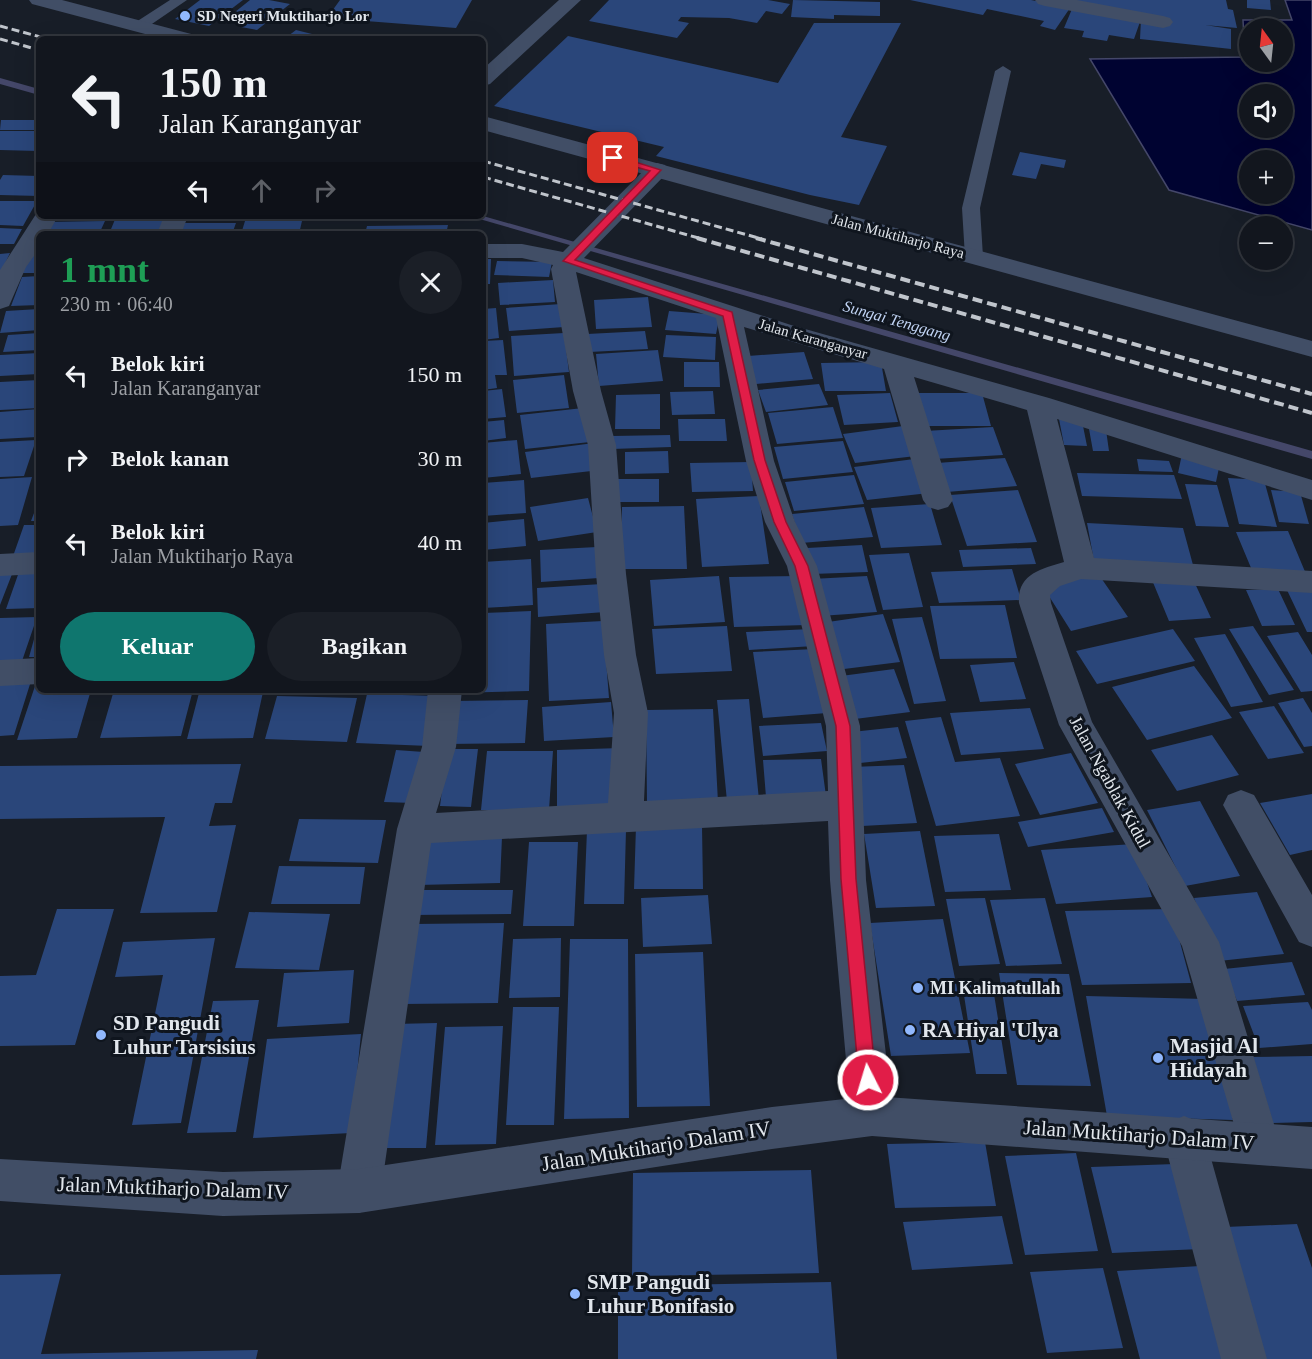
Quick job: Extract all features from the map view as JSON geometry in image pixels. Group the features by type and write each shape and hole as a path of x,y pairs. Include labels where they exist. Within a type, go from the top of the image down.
{"street":[{"path":"39,0 178,36"},
{"path":"1046,0 1163,22"},
{"path":"486,77 563,1"},
{"name":"Jalan Muktiharjo Raya","path":"486,124 1312,349"},
{"path":"625,818 631,712 620,655 611,573 602,445 586,391 563,269 657,170"},
{"path":"0,247 34,247"},
{"path":"0,301 14,266 34,247"},
{"name":"Jalan Karanganyar","path":"486,251 574,255 728,314 1039,404 1307,488"},
{"path":"728,314 759,460 780,522 802,566 843,726 848,879 872,1116"},
{"path":"896,363 938,500"},
{"path":"1039,404 1081,568 1312,582"},
{"path":"1307,488 1312,516"},
{"path":"0,565 36,563"},
{"name":"Jalan Ngablak Kidul","path":"1081,568 1049,578 1034,591 1035,603 1076,725 1200,942 1259,1144"},
{"path":"0,673 36,671"},
{"path":"359,1191 415,829 440,747 445,693"},
{"path":"415,829 846,805"},
{"path":"1241,805 1312,930"},
{"name":"Jalan Muktiharjo Dalam IV","path":"3,1187 223,1194 359,1191 772,1128 872,1116 1312,1148"},
{"path":"1184,1137 1244,1359"}],"lane":[{"path":"141,25 180,0"},
{"path":"974,256 971,208 1003,71"}],"water":[{"path":"1285,0 1312,0 1312,230 1293,225 1293,216 1262,216 1169,190 1090,59 1239,57 1239,72 1293,72 1293,18"}],"building":[{"path":"200,0 243,0 209,26 175,19"},
{"path":"250,0 269,0 290,4 257,30 241,27 255,16 235,12"},
{"path":"340,0 472,0 456,28 327,18"},
{"path":"609,0 768,0 790,4 782,14 766,11 757,23 729,18 681,17 678,21 689,23 677,38 589,21"},
{"path":"793,0 880,2 880,16 834,15 834,19 791,17"},
{"path":"910,0 1031,0 1070,8 1055,30 1040,26 1044,21 987,9 983,15"},
{"path":"1058,0 1226,0 1228,9 1233,10 1237,28 1205,25 1231,29 1231,49 1140,39 1141,19"},
{"path":"1247,0 1270,0 1271,10 1247,8"},
{"path":"1072,9 1141,19 1134,39 1109,35 1107,41 1082,37 1084,31 1064,28"},
{"path":"814,23 901,23 841,137 887,146 859,205 656,156 664,147 494,106 568,36 778,83"},
{"path":"296,30 320,36 288,36"},
{"path":"1,120 36,120 35,130 0,130"},
{"path":"0,131 36,131 36,151 0,150"},
{"path":"1020,152 1066,160 1064,168 1041,164 1036,179 1012,175"},
{"path":"3,175 36,176 36,196 0,195 0,180"},
{"path":"0,201 36,201 23,226 0,225"},
{"path":"115,219 167,219 162,231 110,231"},
{"path":"105,221 100,231 43,231 47,222"},
{"path":"245,221 302,221 300,231 242,231"},
{"path":"183,223 236,223 233,231 179,231"},
{"path":"448,225 447,231 366,231 367,226"},
{"path":"0,228 22,229 14,244 0,244"},
{"path":"31,252 36,252 36,273 22,273"},
{"path":"10,253 0,274 0,254"},
{"path":"486,259 491,259 490,284 486,284"},
{"path":"497,261 552,262 549,277 494,275"},
{"path":"36,276 36,305 11,306 22,277"},
{"path":"553,280 555,302 500,305 498,283"},
{"path":"648,297 652,327 596,329 594,300"},
{"path":"561,304 564,327 509,331 506,308"},
{"path":"496,308 499,338 486,340 486,309"},
{"path":"36,309 36,330 0,333 6,311"},
{"path":"669,311 720,315 716,334 665,330"},
{"path":"645,331 648,349 589,352 587,334"},
{"path":"36,333 36,350 3,352 8,335"},
{"path":"564,333 569,372 514,376 511,336"},
{"path":"666,335 716,337 715,360 663,357"},
{"path":"503,340 507,375 495,375 497,388 486,390 486,341"},
{"path":"658,350 663,381 599,386 596,354"},
{"path":"804,352 813,379 756,384 748,356"},
{"path":"36,353 36,374 0,376 0,355"},
{"path":"684,362 719,362 720,387 684,387"},
{"path":"881,362 886,391 825,391 821,363"},
{"path":"564,375 569,408 517,413 513,380"},
{"path":"36,380 36,408 0,410 0,382"},
{"path":"819,384 828,405 766,412 758,390"},
{"path":"502,389 506,417 486,419 486,391"},
{"path":"713,391 715,414 672,415 670,392"},
{"path":"890,393 898,422 844,425 837,395"},
{"path":"916,393 982,393 991,426 923,426"},
{"path":"660,394 660,429 615,429 616,395"},
{"path":"833,407 843,438 777,444 768,413"},
{"path":"583,408 590,442 525,449 520,415"},
{"path":"36,409 36,437 0,439 0,412"},
{"path":"678,419 725,419 727,441 679,441"},
{"path":"1059,419 1082,421 1087,446 1064,445"},
{"path":"504,420 506,438 486,441 486,422"},
{"path":"903,426 916,456 855,463 843,434"},
{"path":"993,427 1003,455 934,459 925,431"},
{"path":"1089,429 1106,430 1109,451 1093,451"},
{"path":"670,435 671,447 612,449 612,436"},
{"path":"36,440 24,476 0,477 0,442"},
{"path":"517,440 521,474 486,478 486,443"},
{"path":"843,441 853,472 783,479 774,447"},
{"path":"594,443 600,470 531,478 525,452"},
{"path":"668,451 669,473 625,474 625,452"},
{"path":"1182,454 1220,463 1216,482 1178,473"},
{"path":"1005,458 1017,486 947,492 937,463"},
{"path":"914,459 929,493 867,500 854,467"},
{"path":"1137,459 1169,461 1173,472 1139,471"},
{"path":"751,462 753,491 692,492 690,463"},
{"path":"1077,473 1174,475 1182,499 1082,496"},
{"path":"854,475 864,504 794,511 785,482"},
{"path":"32,477 18,525 0,526 0,479"},
{"path":"1228,478 1264,480 1277,527 1239,524"},
{"path":"613,479 659,479 659,502 612,502"},
{"path":"524,480 526,513 486,516 486,483"},
{"path":"1185,484 1217,485 1229,527 1196,526"},
{"path":"1018,490 1037,542 967,546 950,495"},
{"path":"1271,490 1300,492 1309,524 1279,522"},
{"path":"759,496 769,564 702,567 696,499"},
{"path":"588,498 597,532 538,541 530,507"},
{"path":"930,504 942,545 881,548 871,508"},
{"path":"684,506 687,569 621,569 622,507"},
{"path":"864,507 873,537 801,543 792,514"},
{"path":"36,508 36,521 31,521"},
{"path":"524,519 526,546 486,550 486,523"},
{"path":"1087,523 1183,528 1193,565 1094,561"},
{"path":"24,525 36,525 36,558 12,559"},
{"path":"1288,531 1306,574 1254,575 1236,532"},
{"path":"862,545 868,572 812,574 807,548"},
{"path":"597,547 599,578 541,582 540,550"},
{"path":"1031,548 1036,564 963,567 959,550"},
{"path":"909,553 923,607 883,610 869,555"},
{"path":"531,559 533,605 486,608 486,562"},
{"path":"36,568 36,608 6,609 20,569"},
{"path":"0,569 14,569 0,605"},
{"path":"1012,569 1021,600 939,603 931,572"},
{"path":"1097,572 1128,617 1071,631 1042,585"},
{"path":"719,576 725,622 654,626 650,580"},
{"path":"801,576 807,625 734,627 729,577"},
{"path":"867,576 877,612 820,616 812,579"},
{"path":"1192,577 1211,618 1169,621 1152,580"},
{"path":"602,584 605,612 538,617 537,588"},
{"path":"1312,587 1312,632 1307,632 1286,588"},
{"path":"1278,589 1295,625 1262,626 1246,590"},
{"path":"1005,605 1017,658 940,659 930,606"},
{"path":"531,611 529,691 486,692 486,613"},
{"path":"883,614 900,662 844,669 828,622"},
{"path":"36,617 22,661 0,661 0,618"},
{"path":"922,617 946,701 914,704 892,619"},
{"path":"603,621 609,698 549,701 546,624"},
{"path":"727,626 732,671 656,674 652,629"},
{"path":"1253,626 1294,690 1269,695 1229,629"},
{"path":"811,629 814,646 749,650 746,632"},
{"path":"1173,629 1195,661 1097,684 1076,651"},
{"path":"36,632 36,657 29,657"},
{"path":"1298,632 1312,655 1312,691 1301,692 1267,636"},
{"path":"1225,634 1263,702 1231,707 1194,638"},
{"path":"815,649 827,713 763,718 753,652"},
{"path":"1014,662 1026,699 980,702 970,665"},
{"path":"1194,666 1232,718 1147,740 1112,687"},
{"path":"894,669 910,712 855,719 841,676"},
{"path":"31,681 14,735 0,736 0,682"},
{"path":"36,683 36,693 90,693 77,738 17,740"},
{"path":"113,693 192,693 181,736 100,738"},
{"path":"199,693 263,693 253,738 187,739"},
{"path":"367,694 438,696 429,746 356,743"},
{"path":"277,696 357,698 347,742 265,739"},
{"path":"1303,698 1312,713 1312,746 1304,747 1278,703"},
{"path":"749,699 759,800 727,801 717,700"},
{"path":"528,700 525,743 446,744 452,701"},
{"path":"611,702 614,737 544,741 542,707"},
{"path":"1274,706 1304,753 1268,759 1239,712"},
{"path":"1030,708 1044,749 961,755 950,713"},
{"path":"713,709 718,802 647,803 646,710"},
{"path":"941,717 955,762 1000,758 1020,816 936,826 905,721"},
{"path":"821,723 827,751 763,756 759,726"},
{"path":"898,727 907,758 860,763 852,732"},
{"path":"1212,735 1239,775 1177,791 1151,750"},
{"path":"621,748 623,807 557,810 557,750"},
{"path":"447,749 478,749 471,807 440,806"},
{"path":"396,750 424,752 413,803 384,802"},
{"path":"487,751 553,751 549,810 481,810"},
{"path":"1071,753 1098,803 1040,815 1015,764"},
{"path":"821,759 826,796 766,797 763,760"},
{"path":"241,764 232,803 215,803 209,826 236,825 217,912 140,913 165,817 0,819 0,766"},
{"path":"904,765 917,823 862,826 851,767"},
{"path":"1312,794 1312,850 1290,855 1260,803"},
{"path":"1200,801 1240,876 1185,886 1147,810"},
{"path":"1102,808 1114,832 1028,847 1018,822"},
{"path":"299,819 386,820 378,863 289,861"},
{"path":"636,826 702,826 703,889 634,889"},
{"path":"587,830 626,830 624,904 584,904"},
{"path":"920,831 935,906 876,908 864,834"},
{"path":"999,834 1011,890 945,892 934,836"},
{"path":"502,837 500,883 418,885 422,839"},
{"path":"529,842 578,842 574,926 523,926"},
{"path":"1134,844 1152,897 1056,904 1041,850"},
{"path":"279,866 365,867 360,904 271,904"},
{"path":"415,890 513,890 511,914 412,915"},
{"path":"1257,892 1284,954 1219,961 1194,898"},
{"path":"708,895 712,944 643,947 641,898"},
{"path":"985,898 1000,964 959,966 946,899"},
{"path":"1045,898 1062,964 1006,966 990,900"},
{"path":"57,909 114,909 75,1045 0,1046 0,976 36,975"},
{"path":"1171,909 1191,983 1082,985 1065,911"},
{"path":"249,912 330,914 319,970 235,968"},
{"name":"MI Kalimatullah","path":"943,919 970,1053 891,1056 870,923"},
{"path":"504,923 498,1003 403,1004 413,924"},
{"path":"215,938 181,1123 132,1125 163,975 115,977 123,942"},
{"path":"561,938 560,997 509,998 513,939"},
{"path":"570,939 628,939 629,1118 564,1119"},
{"path":"703,952 710,1106 637,1107 635,954"},
{"path":"1292,962 1305,995 1237,1001 1224,969"},
{"path":"354,970 349,1023 277,1027 284,973"},
{"path":"999,973 1069,974 1091,1086 1017,1085"},
{"path":"962,982 992,982 1007,1074 976,1074"},
{"name":"Masjid Al Hidayah","path":"1086,996 1205,999 1233,1120 1107,1116"},
{"path":"259,1000 236,1132 187,1133 213,1001"},
{"path":"1308,1002 1312,1010 1312,1044 1259,1048 1243,1006"},
{"path":"513,1007 559,1007 554,1125 506,1125"},
{"path":"437,1023 426,1148 381,1148 394,1024"},
{"path":"503,1026 496,1144 435,1145 445,1027"},
{"path":"361,1034 351,1133 253,1138 267,1039"},
{"path":"1312,1056 1312,1122 1273,1123 1253,1057"},
{"path":"985,1142 996,1206 895,1208 887,1144"},
{"path":"1076,1153 1098,1251 1025,1255 1005,1156"},
{"path":"1175,1164 1200,1249 1112,1253 1091,1167"},
{"path":"811,1170 819,1273 632,1276 633,1173"},
{"path":"1002,1216 1013,1264 912,1270 903,1222"},
{"path":"1297,1224 1312,1268 1312,1359 1264,1359 1225,1227"},
{"path":"1200,1266 1228,1359 1140,1359 1117,1271"},
{"path":"1103,1268 1123,1348 1047,1353 1030,1272"},
{"path":"61,1274 41,1354 258,1350 256,1359 0,1359 0,1275"},
{"path":"831,1282 837,1359 618,1359 618,1286"}],"waterway":[{"name":"Sungai Tenggang","path":"0,81 36,91"},
{"name":"Sungai Tenggang","path":"485,219 1312,455"}],"railway":[{"path":"0,26 37,36"},
{"path":"0,39 36,49"},
{"path":"486,162 762,239"},
{"path":"486,178 702,239"},
{"path":"697,238 1312,413"},
{"path":"756,238 1312,394"}],"place":[{"name":"SD Negeri Muktiharjo Lor","path":"185,16"},
{"name":"MI Kalimatullah","path":"918,988"},
{"name":"RA Hiyal 'Ulya","path":"910,1030"},
{"name":"SD Pangudi Luhur Tarsisius","path":"101,1035"},
{"name":"Masjid Al Hidayah","path":"1158,1058"},
{"name":"SMP Pangudi Luhur Bonifasio","path":"575,1294"}],"route":[{"path":"613,158 657,170 568,261 728,314 759,460 780,522 802,566 843,726 848,879 868,1080"}]}
